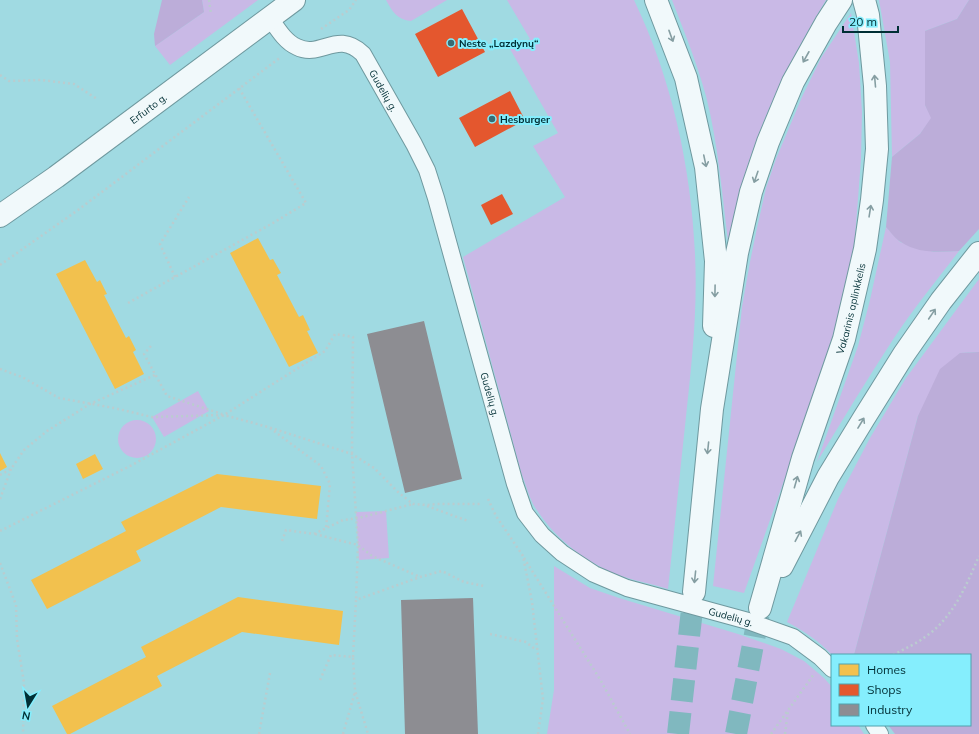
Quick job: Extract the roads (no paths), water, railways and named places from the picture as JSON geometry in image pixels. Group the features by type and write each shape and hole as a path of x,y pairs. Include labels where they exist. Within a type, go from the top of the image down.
{"main road":[{"name":"Erfurto g.","path":"0,216 56,177 294,0"},
{"path":"656,0 686,78 706,167 716,262 712,409"},
{"path":"694,592 712,409 737,253 751,192 768,142 793,82 826,23 841,0"},
{"name":"Vakarinis aplinkkelis","path":"864,0 868,15 875,86 877,149 865,249 844,339 803,458 760,608 828,477 864,418 904,354 941,301 979,254"}],"street":[{"name":"Gudelių g.","path":"270,18 285,38 295,47 305,50 314,50 336,43 342,43 358,49 363,54 418,151 427,170 436,198 515,484 525,513 542,535 562,553 594,574 627,588 748,621 793,637 828,665"}],"tunnel":[{"path":"678,734 694,592"},
{"path":"736,734 760,608"}],"place":[{"name":"Neste „Lazdynų“","path":"451,43"},
{"name":"Hesburger","path":"492,119"}]}
